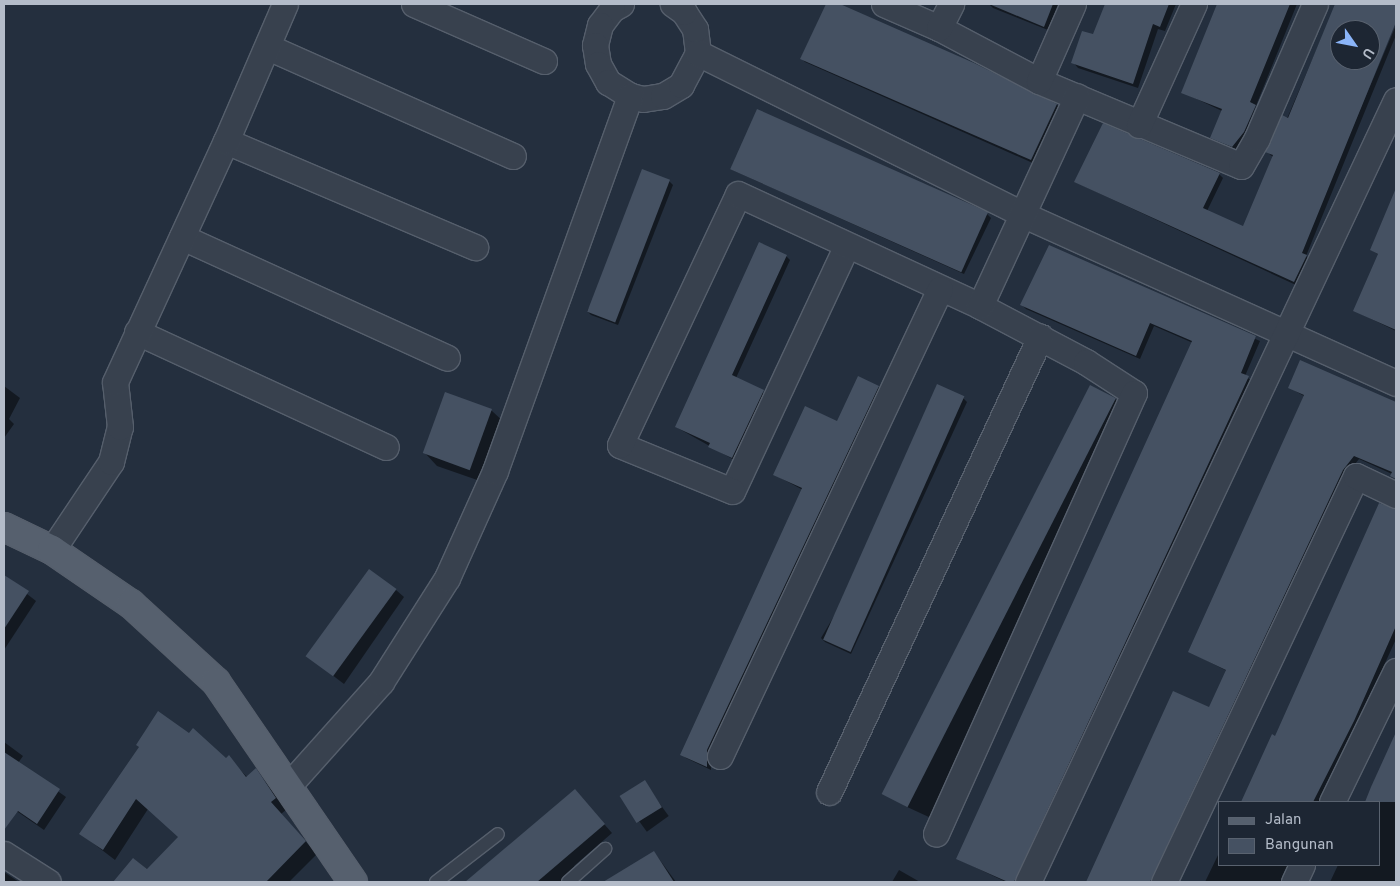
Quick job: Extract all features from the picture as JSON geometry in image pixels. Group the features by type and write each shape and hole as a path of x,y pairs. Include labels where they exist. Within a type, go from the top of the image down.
{"main road":[{"path":"4,527 52,550 131,604 216,682 353,882"}],"street":[{"path":"52,550 111,462 120,427 115,382 226,141 285,4"},
{"path":"414,4 544,61"},
{"path":"621,4 612,9 600,25 595,45 598,64 608,82 630,96 643,99 663,96 681,85 698,53 695,29 682,6"},
{"path":"884,4 939,28 1039,81 1077,96 1139,125 1241,166 1258,138 1315,4"},
{"path":"939,28 950,4"},
{"path":"1039,81 1073,4"},
{"path":"1139,125 1194,4"},
{"path":"268,46 513,156"},
{"path":"698,53 1024,214 1396,383"},
{"path":"288,786 381,682 447,578 495,471 630,96"},
{"path":"980,306 1077,96"},
{"path":"1028,882 1288,334 1396,100"},
{"path":"226,141 475,247"},
{"path":"846,247 732,491 620,446 738,194 846,247 980,306 1040,337 1134,393 936,834"},
{"path":"182,238 447,358"},
{"path":"720,756 940,289"},
{"path":"137,332 386,448"},
{"path":"829,792 1040,337"},
{"path":"1164,882 1356,476 1396,495"},
{"path":"1332,801 1396,671"},
{"path":"4,854 48,882"},
{"path":"1294,882 1302,866"}],"lane":[{"path":"436,882 498,834"},
{"path":"568,882 605,849"}],"building":[{"path":"826,4 840,4 974,63 1057,104 1031,160 800,59"},
{"path":"989,4 1053,4 1044,27"},
{"path":"1105,4 1169,4 1160,27 1153,24 1133,84 1071,63 1082,31 1093,34"},
{"path":"1217,4 1290,4 1250,102 1256,105 1244,132 1232,147 1210,138 1222,109 1181,93"},
{"path":"1335,4 1396,4 1396,22 1380,61 1380,20 1330,20 1330,70 1376,70 1302,253 1307,255 1294,282 1074,182 1103,123 1220,173 1203,208 1243,226 1273,155 1265,152 1282,115 1288,118"},
{"path":"757,109 988,212 961,272 730,169"},
{"path":"642,169 670,180 615,323 587,312"},
{"path":"1396,188 1396,330 1353,311 1378,254 1370,250"},
{"path":"759,242 787,255 732,375 764,390 732,458 708,447 710,443 675,427"},
{"path":"1049,245 1256,336 1241,373 1249,376 1014,882 1008,882 956,859 1192,341 1150,323 1136,356 1020,305"},
{"path":"1300,360 1396,402 1396,479 1390,476 1392,472 1354,456 1343,470 1150,882 1086,882 1173,691 1209,707 1226,670 1188,652 1304,395 1288,388"},
{"path":"858,376 879,386 707,750 707,767 680,755 802,488 773,475 805,406 837,421"},
{"path":"937,384 964,396 851,652 823,640"},
{"path":"1090,385 1116,398 907,807 882,794"},
{"path":"445,392 492,409 470,470 423,453"},
{"path":"1379,503 1396,509 1396,626 1354,721 1314,801 1241,801 1272,734 1275,736"},
{"path":"369,569 397,589 333,676 306,656"},
{"path":"4,575 29,591 4,629"},
{"path":"158,711 189,733 193,728 226,758 229,755 246,777 256,768 276,798 271,802 306,841 266,882 113,882 133,858 147,869 178,837 136,799 103,850 79,834 139,747 136,745"},
{"path":"1396,732 1396,802 1365,801"},
{"path":"4,752 60,789 37,824 18,811 4,830"},
{"path":"645,780 662,807 637,823 620,796"},
{"path":"575,789 605,824 537,882 465,882"},
{"path":"654,851 674,882 603,882"}]}
